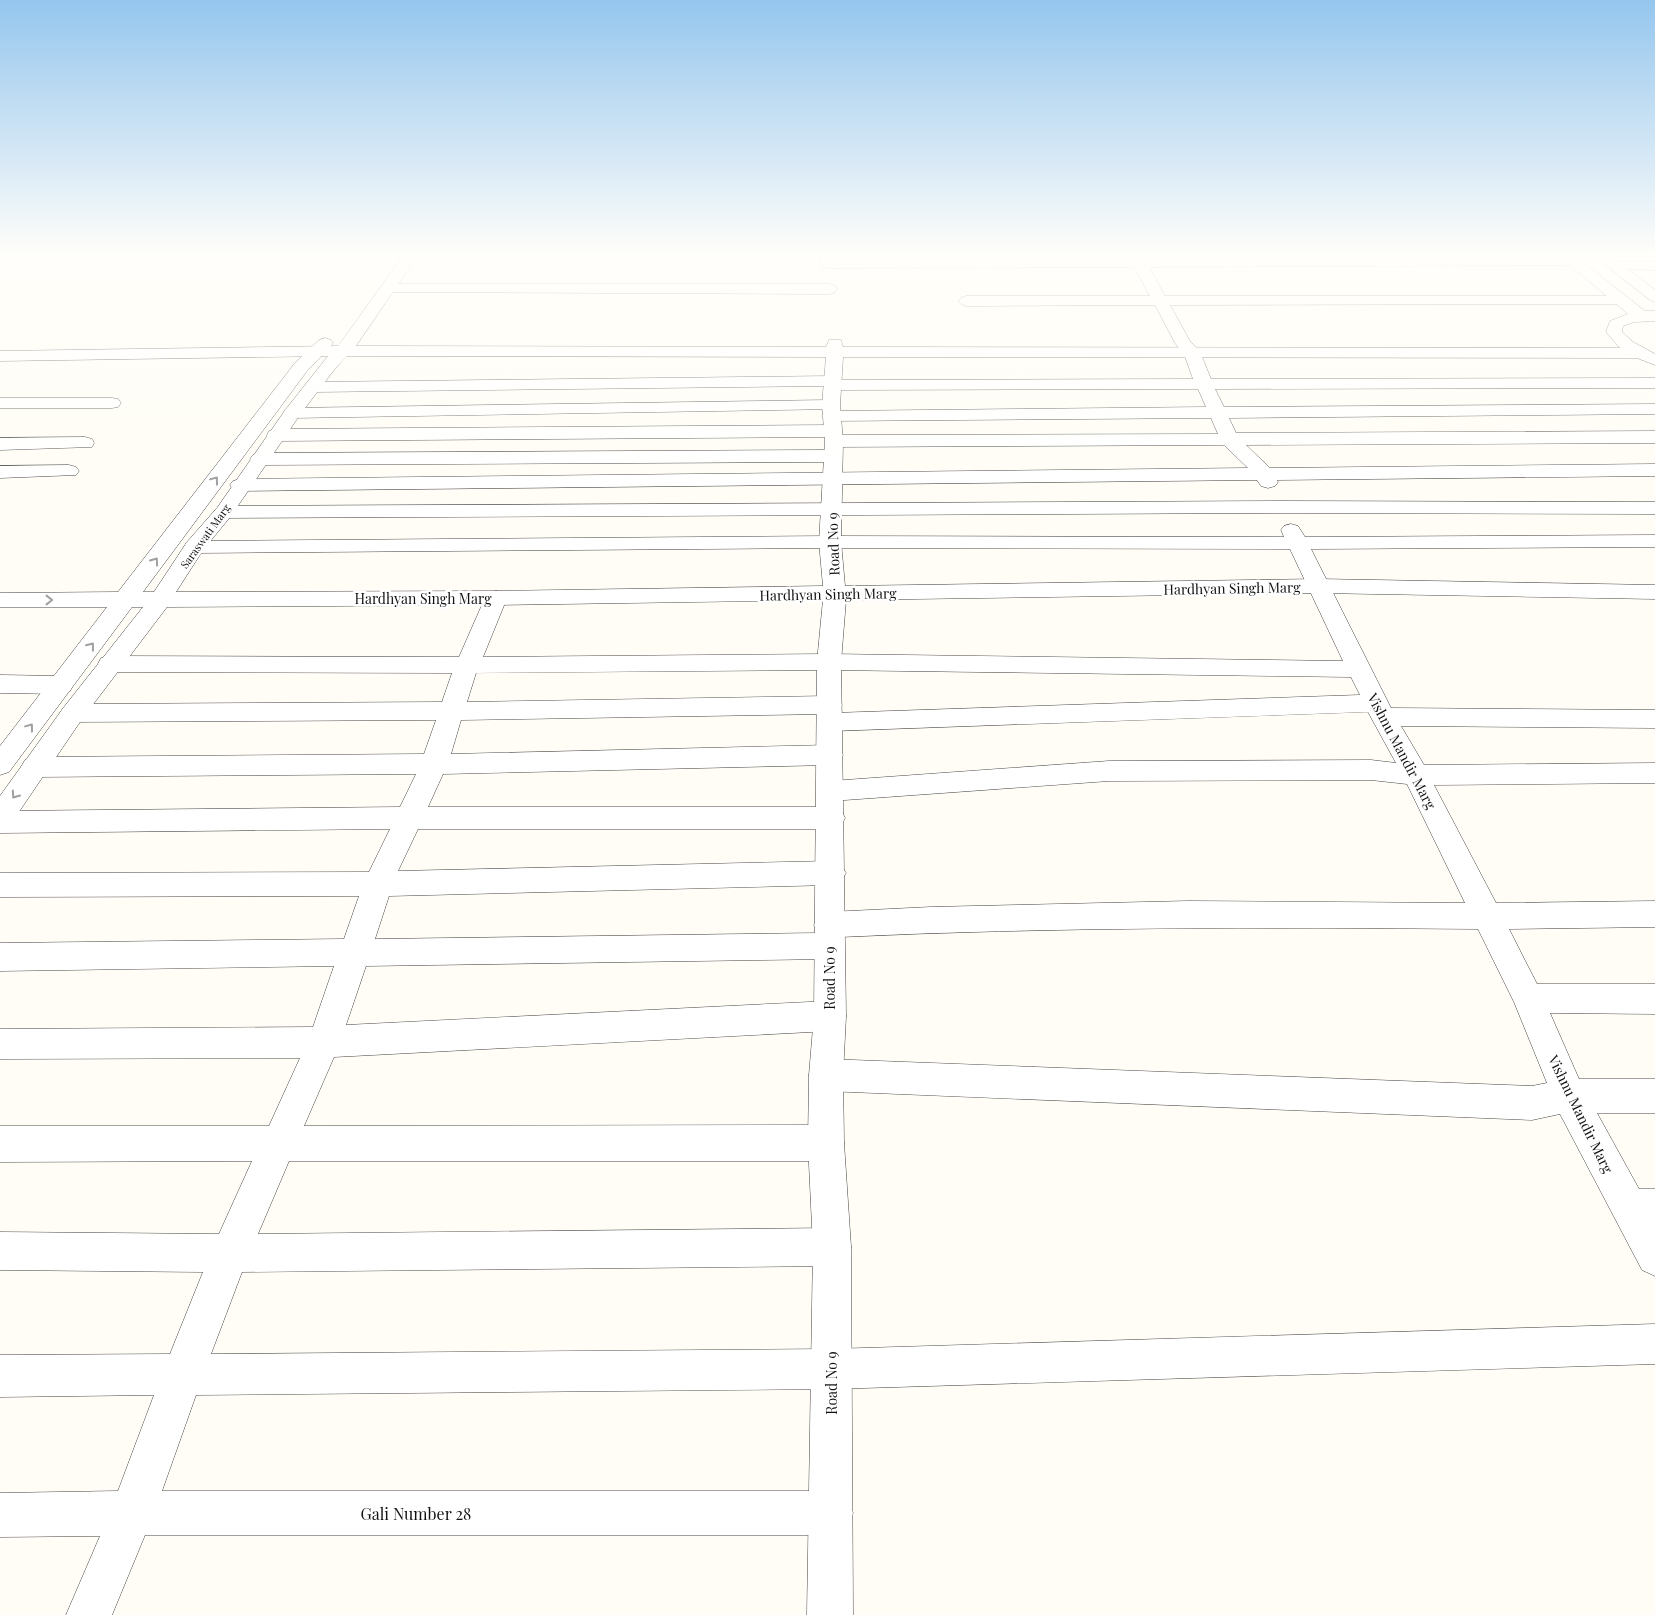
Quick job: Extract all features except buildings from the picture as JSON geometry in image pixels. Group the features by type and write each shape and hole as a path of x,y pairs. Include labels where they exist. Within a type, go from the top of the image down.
{"street":[{"name":"Saraswati Marg","path":"0,817 110,664 160,600 195,546 224,512 240,486 292,413 358,330"},
{"name":"Vishnu Mandir Marg","path":"1176,330 1187,348 1230,440 1264,473 1359,669 1416,775 1528,998 1569,1096 1641,1208 1655,1257"},
{"path":"1614,330 1620,341 1637,353 1655,360"},
{"path":"240,486 833,409 1187,348 1620,341"},
{"path":"0,344 346,347 833,409 1264,473 1655,470"},
{"name":"Saraswati Marg","path":"2,761 126,601 301,366 321,347"},
{"path":"0,356 321,347"},
{"path":"1187,348 1637,353"},
{"path":"260,458 833,409 1204,384 1655,383"},
{"path":"314,387 833,409 1230,440 1655,438"},
{"path":"0,403 112,403"},
{"path":"276,435 833,409"},
{"path":"292,413 833,409 1218,413 1655,409"},
{"name":"Road No 9","path":"830,1615 832,1247 826,1143 826,1075 830,1016 829,936 831,873 828,662 835,594 830,542 833,409"},
{"path":"0,444 85,442"},
{"path":"0,472 69,471"},
{"path":"224,512 1280,507 1655,508"},
{"path":"195,546 830,542 1298,544 1655,541"},
{"name":"Hardhyan Singh Marg","path":"0,600 126,601 496,598 1319,586 1655,592"},
{"path":"89,1615 132,1513 182,1374 230,1253 324,1042 378,884 434,764 467,665 496,598"},
{"path":"110,664 467,665 828,662 1359,669"},
{"path":"0,684 61,685"},
{"path":"74,713 452,711 830,714 1380,710 1655,719"},
{"path":"34,768 434,764 830,755"},
{"path":"0,822 408,818 831,804 1108,771 1371,770 1416,775 1655,773"},
{"path":"0,885 378,884 831,873"},
{"path":"0,957 354,953 829,936 930,920 1189,914 1486,916 1655,914"},
{"path":"1528,998 1655,999"},
{"path":"0,1044 324,1042 830,1016"},
{"path":"826,1075 1532,1103 1569,1096 1655,1096"},
{"path":"0,1144 826,1143"},
{"path":"0,1251 230,1253 832,1247"},
{"path":"0,1376 831,1369 1655,1344"},
{"name":"Gali Number 28","path":"0,1516 132,1513 831,1514"}]}
